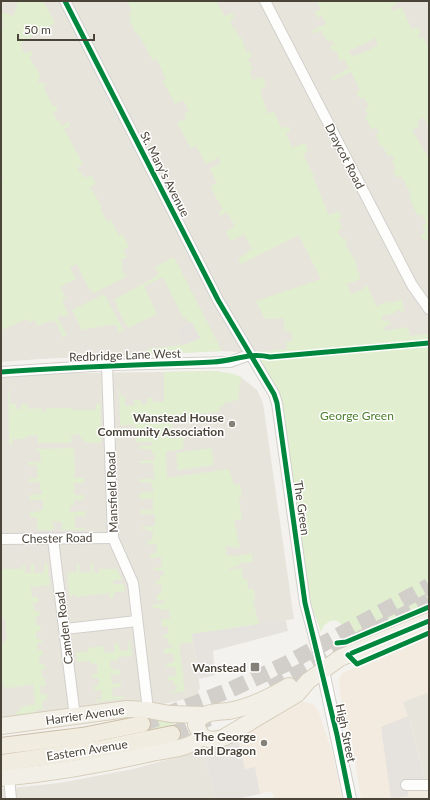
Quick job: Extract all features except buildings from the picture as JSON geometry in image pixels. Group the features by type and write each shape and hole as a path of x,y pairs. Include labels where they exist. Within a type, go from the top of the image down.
{"highway":[{"name":"Eastern Avenue","path":"1,746 82,736 145,717"},
{"name":"Eastern Avenue","path":"1,763 92,751 172,734"}],"main road":[{"path":"201,726 212,740 224,738 232,731 297,694 308,681 340,658 429,621"},
{"path":"5,778 136,757 188,746 201,726 222,710 228,711 257,702 295,683 308,681"},
{"name":"Harrier Avenue","path":"1,726 128,709 145,717 170,714 201,726"},
{"path":"228,711 232,715 235,723 232,731"}],"street":[{"name":"St. Mary's Avenue","path":"65,1 218,300 249,355"},
{"name":"Draycot Road","path":"265,1 412,286 429,309"},
{"name":"Redbridge Lane West","path":"1,372 107,365 230,362 249,355"},
{"name":"The Green","path":"249,355 270,387 277,403 305,603 323,671"},
{"name":"Mansfield Road","path":"107,365 113,538 133,583 145,717"},
{"path":"1,532 1,539"},
{"name":"Chester Road","path":"1,539 113,538"},
{"name":"Camden Road","path":"53,539 75,717"},
{"path":"65,629 137,621"},
{"name":"High Street","path":"323,671 350,799"},
{"path":"5,778 11,799"},
{"path":"406,785 429,785"}],"shaded area":[{"path":"1,1 429,1 429,334 255,353 222,351 1,362"},
{"path":"192,323 200,338 184,345 177,330"},
{"path":"216,371 241,377 257,390 263,403 294,619 192,634 200,689 198,690 199,696 159,705 138,701 1,721 1,376 23,374"},
{"path":"286,620 288,631 213,651 215,675 199,679 192,634"},
{"path":"429,636 429,692 403,702 425,780 429,780 429,799 361,799 352,743 340,695 339,679 342,673"},
{"path":"429,692 429,780 425,780 411,726 402,702"},
{"path":"300,701 313,704 318,710 332,752 342,799 274,799 272,791 236,799 215,799 203,750 242,733 255,730 253,725"},
{"path":"408,716 425,780 408,788 408,796 391,799 381,727"},
{"path":"237,736 245,769 255,767 260,794 236,799 215,799 203,750"},
{"path":"203,750 215,799 1,799 1,789 59,783 133,769"}],"green space":[{"path":"13,1 43,1 55,23 38,31 39,32 30,37 31,38 20,44 25,54 30,51 33,55 29,57 41,77 38,80 39,83 44,83 46,86 43,87 53,106 56,106 58,110 53,113 57,121 59,120 62,126 69,122 70,126 64,129 83,164 77,168 85,178 91,175 96,184 90,187 102,207 100,208 107,222 111,220 119,236 123,234 129,247 123,250 127,257 121,260 123,265 121,267 126,277 94,293 89,289 77,264 70,267 76,279 60,287 66,298 62,300 68,315 63,317 60,314 57,317 67,336 63,338 56,321 52,322 51,320 38,326 35,320 29,322 27,319 1,330 1,182 4,176 1,175 1,33 4,25 2,24 4,19 1,18 1,12 13,16 18,4"},
{"name":"George Green","path":"127,1 216,1 225,16 233,13 234,18 230,20 234,30 235,29 239,37 241,37 246,52 250,51 252,57 248,59 253,69 249,71 253,80 263,77 266,86 260,90 268,114 274,111 281,128 289,126 290,131 286,133 292,148 305,143 308,151 303,154 314,176 313,177 329,215 339,211 342,217 338,219 342,228 337,232 343,239 345,238 347,242 345,244 357,265 356,266 361,279 347,284 351,294 360,291 367,285 376,306 402,299 404,312 401,312 401,310 395,311 395,313 382,316 382,321 390,321 390,325 385,326 385,331 408,327 410,336 429,334 429,604 346,640 345,631 338,622 330,621 323,627 321,632 313,610 307,584 279,398 275,385 255,353 287,349 286,342 292,341 291,331 285,331 283,318 265,319 256,301 321,279 299,235 241,264 238,259 252,249 244,234 231,241 226,231 235,226 227,212 220,216 219,212 223,210 210,186 217,183 210,169 221,163 218,158 206,164 196,146 191,148 177,123 187,118 184,113 189,111 183,100 175,104 163,81 166,79 157,59 153,61 129,20 131,19 129,14 132,12"},
{"path":"317,1 396,1 398,3 391,7 393,11 401,7 412,29 418,27 421,33 418,35 420,39 423,37 429,48 429,127 424,118 417,121 420,126 412,130 429,158 429,239 424,241 420,236 426,232 422,226 426,223 421,214 417,215 409,195 411,194 401,176 397,178 393,170 396,169 392,161 395,160 392,155 388,156 382,145 380,146 376,134 379,132 376,127 372,130 365,117 368,115 365,109 369,107 364,97 360,99 356,92 360,90 351,72 332,81 330,79 349,68 344,59 340,61 336,50 333,52 330,46 334,44 332,40 328,42 321,30 314,34 312,31 326,24 322,16 318,18 315,12 321,9","holes":["375,38 378,45 352,57 349,51"]},
{"path":"174,257 222,351 145,355 147,349 184,345 200,338 192,322 189,323 185,317 183,318 163,277 144,286 157,314 128,328 118,310 115,299 159,275 155,267"},
{"path":"104,294 124,331 118,332 117,326 114,324 82,330 72,310"},
{"path":"216,371 241,377 238,400 224,403 223,406 219,407 220,411 171,419 174,439 184,437 183,449 166,452 167,478 229,469 234,485 240,484 242,497 239,498 242,519 234,520 240,548 226,546 226,555 237,556 252,553 253,562 239,563 239,566 229,568 230,570 242,568 243,579 247,579 248,589 254,589 255,600 253,601 259,624 192,634 193,642 179,644 185,691 170,693 170,691 177,690 177,685 174,685 173,680 168,681 168,677 176,676 175,667 167,667 166,664 174,662 173,653 165,654 164,649 172,647 172,644 168,644 167,638 163,638 163,635 169,634 168,626 162,627 161,620 170,618 169,609 160,610 159,608 153,608 153,605 165,603 164,600 157,601 157,594 162,593 161,584 156,585 155,581 161,580 160,576 164,575 163,570 154,571 153,569 162,566 161,557 151,558 150,554 157,553 156,544 147,545 147,541 152,540 153,531 141,529 141,527 155,526 155,514 141,514 141,510 153,510 153,499 140,499 139,493 153,492 153,488 151,482 139,482 139,479 155,479 153,463 139,463 139,461 155,460 155,455 152,454 152,449 139,449 139,446 152,445 152,442 136,442 135,425 120,425 119,384 121,396 125,396 125,406 134,405 134,400 141,400 141,404 147,404 147,398 153,398 153,402 164,402 164,372"},
{"path":"100,385 101,443 87,442 83,440 78,433 71,437 71,443 38,443 38,435 26,436 25,439 12,439 13,444 9,445 8,389 10,404 16,404 16,409 21,409 21,404 28,404 28,409 42,408 42,412 47,412 46,408 96,410 96,404 100,404"},
{"path":"74,448 74,478 84,478 84,483 74,483 74,495 84,495 84,500 74,500 74,505 70,506 70,512 85,511 85,516 75,516 75,528 85,528 85,530 62,530 62,522 52,521 54,530 38,530 37,517 30,517 30,513 43,510 43,500 30,500 29,495 42,494 42,490 40,489 40,482 29,482 29,479 37,478 37,465 28,465 28,462 41,462 40,452 37,452 37,449"},
{"path":"211,448 214,465 178,470 176,453"},
{"path":"44,563 47,563 50,585 31,587 32,597 38,597 38,602 33,603 34,611 39,611 40,616 35,617 36,625 40,625 41,631 36,632 36,639 42,639 42,642 37,643 38,650 42,650 43,655 39,656 40,664 44,664 45,669 41,670 42,678 45,678 45,686 40,687 41,695 47,694 47,700 42,701 43,709 36,710 37,717 16,719 15,713 21,710 21,707 35,704 33,684 10,688 4,687 1,668 1,646 7,638 5,620 1,615 1,566 2,569 22,569 22,566 25,566 25,573 31,573 31,564 34,564 34,573 44,573"},
{"path":"77,563 79,563 79,573 91,572 91,563 94,563 93,573 99,573 99,569 117,569 122,580 113,580 113,584 124,584 125,591 114,592 114,598 110,598 109,593 77,597 76,594 70,597 67,573 77,572"},
{"path":"130,641 132,656 118,657 118,660 110,661 111,668 114,670 120,670 121,674 111,675 112,684 121,683 121,687 112,688 113,697 123,696 123,699 96,702 96,700 102,699 101,690 95,691 94,686 99,685 98,677 93,678 92,674 98,673 97,663 91,664 90,661 77,662 76,653 89,651 88,648 104,646 105,653 115,652 114,643 118,643 120,651 129,650 128,642"},
{"path":"140,716 184,726 186,730 185,736 174,742 144,734"}],"tunnel":[{"path":"142,724 230,690 288,663 429,586"},
{"path":"271,688 429,601"},
{"path":"172,734 209,718"}],"cycle path":[{"path":"65,1 218,300 274,394 277,403 305,603 337,735 350,799"},
{"path":"1,372 81,367 213,362 248,356 270,357 429,343"},
{"path":"337,643 346,642 429,607"},
{"path":"352,653 429,621"},
{"path":"348,655 357,664 429,633"}],"place":[{"name":"Wanstead House Community Association","path":"232,424"},
{"name":"Wanstead","path":"255,667"},
{"name":"The George and Dragon","path":"264,743"}]}
